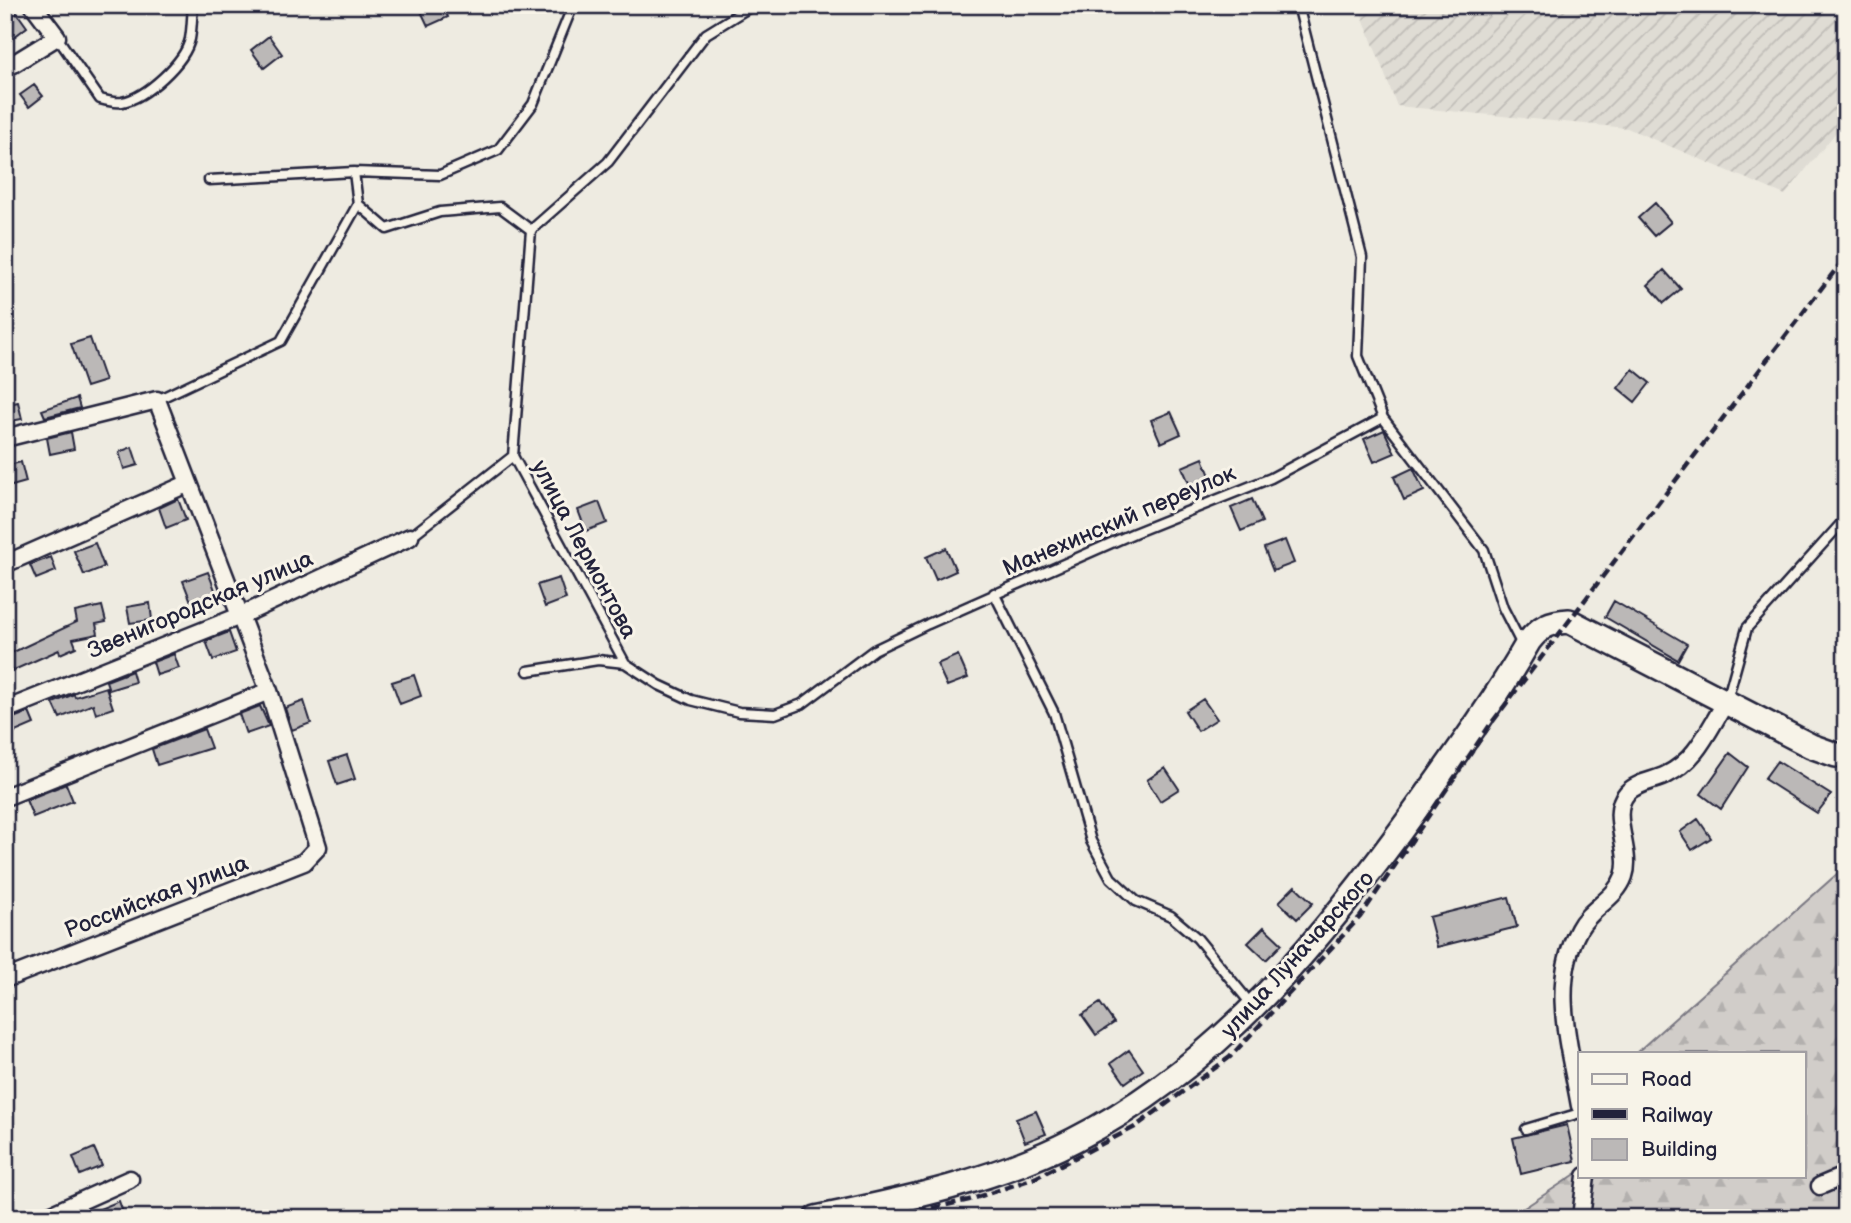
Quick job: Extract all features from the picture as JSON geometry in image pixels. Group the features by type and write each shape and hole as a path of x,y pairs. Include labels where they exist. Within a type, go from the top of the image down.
{"main road":[{"name":"улица Луначарского","path":"816,1218 939,1189 1001,1170 1072,1142 1161,1087 1229,1032 1254,1007 1378,863 1453,758 1540,628 1553,622 1569,621 1726,702"},
{"path":"1726,702 1811,746 1836,755 1846,754"}],"street":[{"path":"5,69 57,37 33,5"},
{"path":"5,438 157,400 187,484 270,691 5,797"},
{"path":"5,564 187,484"},
{"name":"Звенигородская улица","path":"5,710 240,616 410,537"},
{"name":"Российская улица","path":"5,979 304,862 318,847 270,691"},
{"path":"1578,1094 1563,1004 1564,965 1579,929 1624,876 1622,804 1628,792 1686,763 1698,751 1726,702"},
{"path":"1820,1186 1846,1175"},
{"path":"1581,1218 1586,1178"},
{"path":"43,1218 130,1179"}],"lane":[{"path":"57,37 100,99 123,102 138,96 159,80 182,57 190,40 193,5"},
{"path":"209,180 354,172 440,175 498,150 533,104 573,5"},
{"path":"513,456 531,230 608,162 706,34 753,5"},
{"path":"1298,5 1362,257 1358,356 1383,418 1484,550 1503,608 1524,649"},
{"path":"157,400 281,341 358,204 354,172"},
{"path":"358,204 387,229 440,212 500,207 531,230"},
{"name":"Манехинский переулок","path":"625,663 659,685 691,700 739,712 775,714 802,704 874,650 995,593 1271,478 1383,418"},
{"name":"улица Лермонтова","path":"410,537 513,456 625,663"},
{"path":"1726,702 1747,628 1846,518"},
{"path":"995,593 1054,713 1091,841 1111,878 1136,901 1171,916 1198,939 1254,1007"},
{"path":"528,671 598,660 625,663"},
{"path":"1525,1129 1578,1114"}],"shaded area":[{"path":"1358,5 1846,5 1846,120 1785,195 1627,128 1397,106"}],"green space":[{"path":"1846,866 1846,1218 1509,1218 1578,1172 1578,1178 1806,1178 1806,1052 1637,1052"}],"building":[{"path":"418,5 443,5 448,17 428,26"},
{"path":"17,13 27,27 5,44 5,22"},
{"path":"269,36 282,54 264,68 251,50"},
{"path":"34,85 43,96 29,107 20,95"},
{"path":"1655,203 1671,222 1654,236 1638,218"},
{"path":"1664,270 1681,289 1664,303 1648,285"},
{"path":"90,338 105,381 86,387 71,344"},
{"path":"1633,369 1650,383 1635,402 1618,388"},
{"path":"77,398 80,408 45,417 42,410"},
{"path":"18,402 22,419 5,422 5,405"},
{"path":"1171,412 1181,434 1161,443 1151,420"},
{"path":"1384,430 1395,453 1374,462 1364,439"},
{"path":"71,432 74,449 50,454 47,438"},
{"path":"132,447 138,465 124,469 119,452"},
{"path":"1203,458 1212,481 1192,490 1182,467"},
{"path":"21,462 26,482 5,488 5,466"},
{"path":"1413,468 1424,491 1404,500 1394,477"},
{"path":"178,499 186,520 166,528 159,508"},
{"path":"1252,499 1262,522 1241,531 1231,508"},
{"path":"599,502 607,523 586,531 578,510"},
{"path":"1285,540 1294,563 1273,571 1264,548"},
{"path":"95,543 104,567 84,575 74,551"},
{"path":"946,548 956,571 936,580 926,557"},
{"path":"51,557 56,571 36,579 30,565"},
{"path":"208,572 217,595 192,604 183,581"},
{"path":"559,578 566,599 545,607 537,585"},
{"path":"1614,601 1687,644 1678,660 1605,617"},
{"path":"150,603 152,620 130,623 127,607"},
{"path":"102,606 106,622 96,624 98,634 73,639 76,647 60,654 59,650 5,674 5,656 77,622 75,612"},
{"path":"229,632 236,652 213,660 206,641"},
{"path":"174,654 179,668 157,675 153,662"},
{"path":"958,655 968,678 947,686 937,664"},
{"path":"132,671 135,682 109,690 106,681"},
{"path":"414,675 421,696 400,704 392,682"},
{"path":"106,687 113,708 96,714 93,704 60,718 53,703 74,694 75,697"},
{"path":"1203,699 1217,719 1198,731 1185,711"},
{"path":"304,701 311,723 292,730 285,708"},
{"path":"260,706 269,726 246,734 239,714"},
{"path":"29,712 34,724 13,733 8,720"},
{"path":"204,729 211,748 157,765 152,749"},
{"path":"1730,753 1748,767 1721,809 1701,794"},
{"path":"347,755 355,779 337,785 329,761"},
{"path":"1777,761 1831,795 1817,813 1764,779"},
{"path":"1165,768 1179,789 1160,801 1147,780"},
{"path":"66,784 73,801 33,817 26,800"},
{"path":"1698,819 1711,838 1692,850 1680,832"},
{"path":"1295,886 1313,903 1297,919 1279,902"},
{"path":"1509,897 1517,927 1437,947 1429,917"},
{"path":"1264,927 1282,944 1266,960 1248,943"},
{"path":"1100,1003 1114,1023 1096,1035 1082,1015"},
{"path":"1129,1050 1143,1070 1125,1083 1111,1063"},
{"path":"1036,1111 1046,1134 1025,1142 1016,1119"},
{"path":"1567,1125 1575,1161 1521,1174 1513,1138"},
{"path":"94,1148 102,1166 80,1175 73,1157"},
{"path":"119,1201 124,1215 78,1218"}],"railway":[{"path":"888,1218 969,1200 1035,1178 1135,1127 1230,1057 1360,917 1490,725 1846,256"}]}
